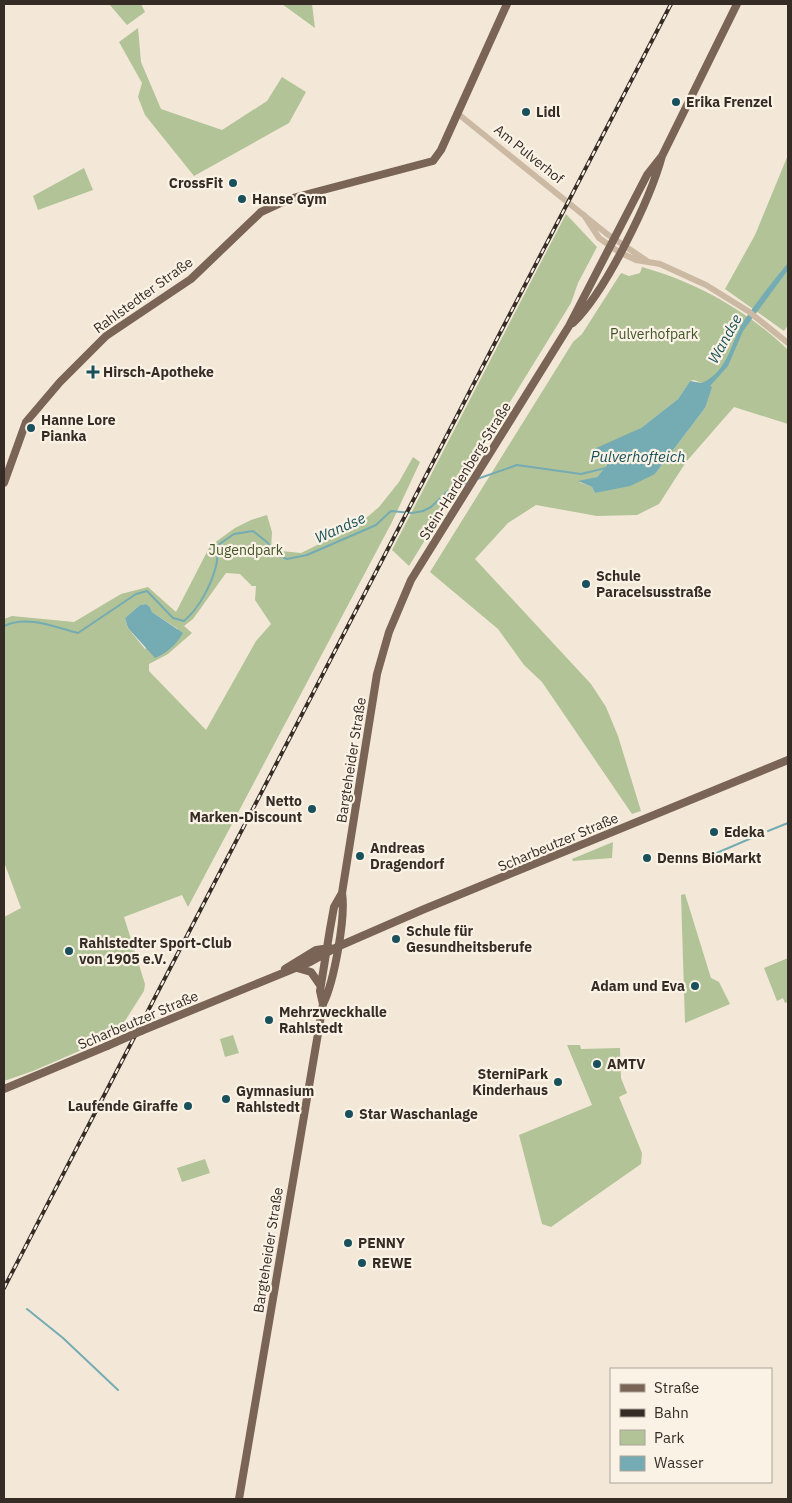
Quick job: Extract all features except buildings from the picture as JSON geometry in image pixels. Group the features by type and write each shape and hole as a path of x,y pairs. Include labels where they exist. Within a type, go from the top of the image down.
{"main road":[{"path":"457,113 507,4"},
{"name":"Stein-Hardenberg-Straße","path":"569,326 581,315 619,252 656,178 662,156 737,4"},
{"name":"Rahlstedter Straße","path":"4,483 26,422 63,378 106,336 191,279 261,212 289,199 428,164 441,152 457,113"},
{"name":"Stein-Hardenberg-Straße","path":"388,632 411,580 569,326 647,174 662,156"},
{"name":"Bargteheider Straße","path":"240,1499 323,1004 328,993 344,907 342,893 377,674 388,632"},
{"name":"Scharbeutzer Straße","path":"4,1089 281,972 295,968 326,951 788,760"},
{"name":"Bargteheider Straße","path":"323,1004 320,986 334,906 342,893"},
{"name":"Scharbeutzer Straße","path":"281,972 316,950 326,951"},
{"path":"295,968 311,972 318,978 320,986"}],"street":[{"name":"Am Pulverhof","path":"457,113 614,238 648,261 706,285 748,311 788,343"},
{"name":"Am Pulverhof","path":"584,215 594,232 610,246 636,260 648,261"}],"green space":[{"path":"109,4 141,4 145,12 127,25"},
{"path":"282,4 312,4 315,28"},
{"path":"138,28 141,62 161,109 222,130 267,101 282,77 306,92 289,123 194,176 145,115 138,97 142,83 119,42"},
{"path":"788,155 788,325 784,331 725,289 755,235"},
{"path":"84,168 93,190 38,210 33,196"},
{"path":"566,214 597,247 578,283 571,303 409,566 392,550"},
{"name":"Pulverhofpark","path":"642,267 662,273 701,290 756,323 788,350 788,424 734,407 686,462 659,504 637,515 597,516 536,505 508,523 475,559 591,684 606,707 618,736 641,811 632,814 542,682 524,665 498,629 430,572 573,342 582,334 621,273 629,276 640,273","holes":["694,380 709,386 705,408 655,474 595,493 592,487 579,482 597,477 607,465 606,459 623,438 641,428 678,399 690,381"]},
{"name":"Jugendpark","path":"413,457 420,462 392,522 188,907 182,895 124,917 145,984 144,991 123,1024 111,1029 114,1036 33,1071 4,1081 4,917 21,908 4,862 4,619 12,616 74,622 121,594 148,587 176,612 210,546 235,528 267,515 272,532 271,550 301,553 358,525 379,507 399,482","holes":["226,573 240,574 252,586 256,586 255,600 271,624 256,641 206,730 149,671 149,664 168,654 192,633 184,626 193,619","146,604 152,612 178,629 145,649 128,628 125,618 140,605"]},
{"path":"613,842 612,858 573,861 572,859"},
{"path":"685,894 711,978 719,982 730,1004 685,1023 681,895"},
{"path":"788,958 788,1002 785,1003 783,998 777,1001 764,968"},
{"path":"233,1035 239,1053 225,1057 220,1039"},
{"path":"567,1045 580,1045 581,1049 620,1048 621,1078 627,1093 619,1097 642,1153 641,1164 551,1227 542,1224 519,1135 592,1105"},
{"path":"205,1159 210,1173 182,1182 177,1168"}],"water":[{"name":"Pulverhofteich","path":"788,263 788,270 743,331 728,366 710,386 712,387 705,408 655,474 630,486 595,493 592,487 578,481 597,477 607,465 606,459 592,459 594,449 641,428 678,399 690,381 702,383 718,371 724,363 745,319"},
{"path":"146,604 152,612 183,633 171,648 155,658 128,628 125,618 140,605"}],"waterway":[{"name":"Wandse","path":"477,479 517,465 581,474 606,468"},
{"name":"Wandse","path":"4,626 13,623 32,622 78,633 136,594 147,591 173,618 184,621 195,610 208,589 216,566 218,545 234,534 253,531 268,543 271,552 287,559 307,555 376,525 391,511 412,513 423,511 431,507 449,490 468,482"},
{"path":"768,831 788,823"},
{"path":"712,855 761,834"},
{"path":"27,1309 63,1338 118,1390"}],"railway":[{"path":"4,1288 671,4"}],"place":[{"name":"Erika Frenzel","path":"676,102"},
{"name":"Lidl","path":"526,112"},
{"name":"CrossFit","path":"233,183"},
{"name":"Hanse Gym","path":"242,199"},
{"name":"Hirsch-Apotheke","path":"93,372"},
{"name":"Hanne Lore Pianka","path":"31,428"},
{"name":"Schule Paracelsusstraße","path":"586,584"},
{"name":"Netto Marken-Discount","path":"312,809"},
{"name":"Edeka","path":"714,832"},
{"name":"Andreas Dragendorf","path":"360,856"},
{"name":"Denns BioMarkt","path":"647,858"},
{"name":"Schule für Gesundheitsberufe","path":"396,939"},
{"name":"Rahlstedter Sport-Club von 1905 e.V.","path":"69,951"},
{"name":"Adam und Eva","path":"695,986"},
{"name":"Mehrzweckhalle Rahlstedt","path":"269,1020"},
{"name":"AMTV","path":"597,1064"},
{"name":"SterniPark Kinderhaus","path":"558,1082"},
{"name":"Gymnasium Rahlstedt","path":"226,1099"},
{"name":"Laufende Giraffe","path":"188,1106"},
{"name":"Star Waschanlage","path":"349,1114"},
{"name":"PENNY","path":"348,1243"},
{"name":"REWE","path":"362,1263"}]}
